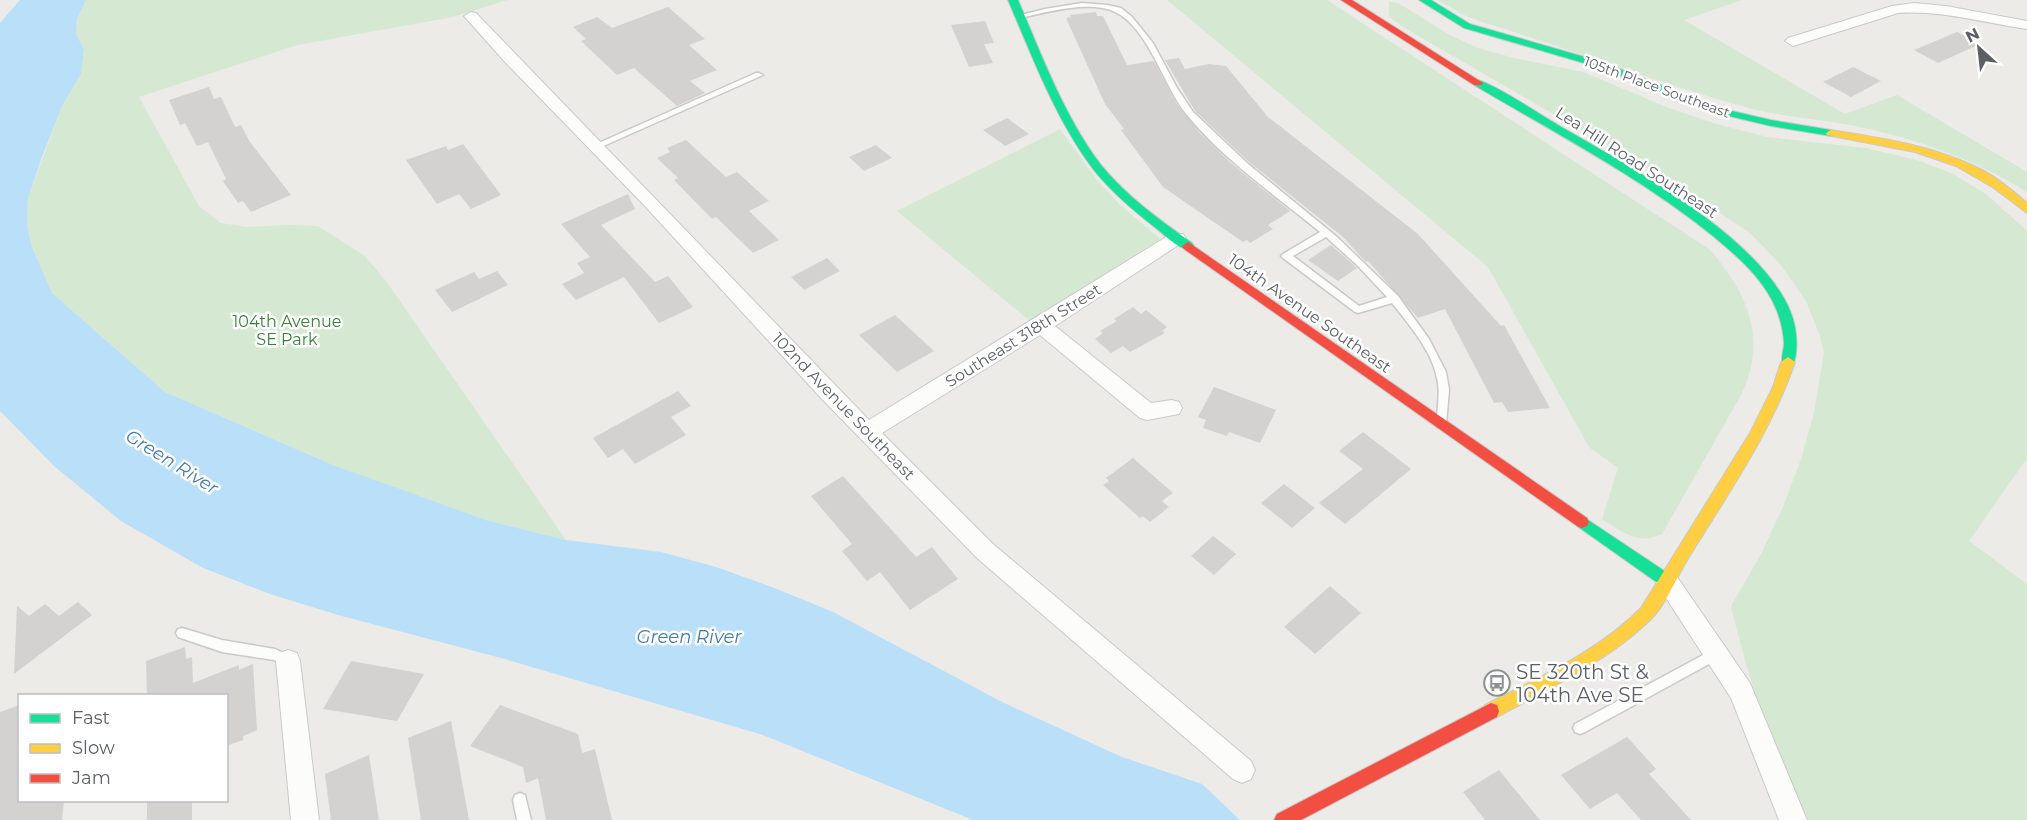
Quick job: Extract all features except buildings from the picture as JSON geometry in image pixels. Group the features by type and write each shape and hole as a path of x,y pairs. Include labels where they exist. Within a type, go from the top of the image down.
{"street":[{"name":"104th Avenue Southeast","path":"1014,0 1059,103 1091,157 1116,188 1177,238 1667,581"},
{"name":"Lea Hill Road Southeast","path":"1283,820 1545,682 1613,640 1644,617 1759,428 1780,388 1791,350 1787,322 1774,293 1758,271 1736,248 1675,203 1422,50 1346,0"},
{"name":"105th Place Southeast","path":"1424,0 1470,27 1598,64 1708,108 1783,125 1911,148 1948,159 1995,184 2027,209"},
{"path":"1793,41 1897,9 1914,7 1963,12 2027,26"},
{"name":"102nd Avenue Southeast","path":"471,16 514,64 596,146 827,391 986,551 1242,770"},
{"name":"Southeast 318th Street","path":"868,431 1177,238"},
{"path":"1041,325 1147,412 1172,408"},
{"path":"1667,581 1741,691 1793,820"},
{"path":"288,661 305,820"}],"lane":[{"path":"1021,16 1069,5 1090,4 1117,9 1131,19 1155,54 1186,109 1207,132 1326,233 1395,298 1433,350 1444,383 1442,424"},
{"path":"596,146 759,75"},
{"path":"1326,233 1286,256 1358,310 1395,298"},
{"path":"182,633 222,646 275,655 288,661"},
{"path":"1580,728 1716,654"},
{"path":"520,800 524,820"}],"green space":[{"name":"104th Avenue SE Park","path":"86,0 507,0 453,17 297,45 139,97 199,206 221,223 247,227 318,226 365,256 386,281 566,540 486,520 333,465 165,392 52,293 32,247 27,225 28,198 62,106 81,74 84,49 76,34 77,19"},
{"path":"1167,0 1327,0 1709,249 1734,282 1743,300 1750,318 1753,355 1741,395 1662,534 1645,538 1630,536 1602,519 1618,468 1589,447 1488,267"},
{"path":"1438,0 1742,0 1684,20 1845,114 1897,95 2027,172 2027,192 1986,169 1914,141 1866,128 1782,115 1712,98 1485,23 1466,16"},
{"path":"1389,2 1398,3 1450,35 1478,48 1583,72 1669,108 1713,123 1767,137 1865,148 1917,160 1953,174 1986,194 2027,231 2027,458 1969,541 2027,584 2027,820 1808,820 1763,715 1745,661 1731,606 1760,556 1783,507 1801,459 1814,413 1824,353 1806,301 1781,265 1749,232 1673,183 1408,30 1389,17"},
{"path":"1060,129 1097,180 1119,204 1160,239 1030,321 897,211"}],"water":[{"name":"Green River","path":"20,0 86,0 77,19 76,34 84,49 81,74 62,106 28,198 27,225 32,247 52,293 165,392 333,465 486,520 566,540 661,552 716,567 772,587 833,612 1002,702 1122,757 1202,784 1240,820 973,820 763,735 505,659 338,615 270,594 203,568 121,521 54,466 0,411 0,23"}],"traffic: fast":[{"path":"1013,0 1045,74 1083,147 1116,188 1151,219 1188,246"},
{"path":"1424,0 1467,26 1598,64 1716,110 1771,123 1831,133"},
{"path":"1478,83 1643,181 1706,224 1747,258 1769,284 1785,314 1789,330 1788,362"},
{"path":"1582,522 1667,581"}],"traffic: slow":[{"path":"1831,133 1918,150 1960,164 1998,185 2027,209"},
{"path":"1491,711 1589,657 1647,613 1755,437 1768,412 1788,362"}],"traffic: jam":[{"path":"1346,0 1478,83"},
{"path":"1188,246 1582,522"},
{"path":"1283,820 1491,711"}],"place":[{"name":"SE 320th St & 104th Ave SE","path":"1497,683"}]}
